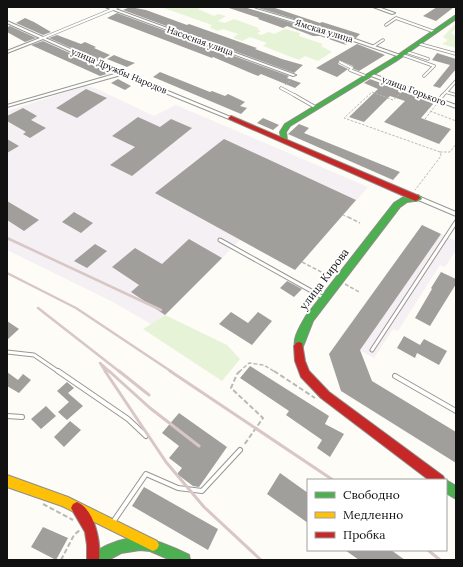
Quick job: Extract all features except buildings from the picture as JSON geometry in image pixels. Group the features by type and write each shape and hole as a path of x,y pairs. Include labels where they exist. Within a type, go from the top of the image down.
{"street":[{"name":"Насосная улица","path":"107,7 294,75"},
{"name":"Ямская улица","path":"246,7 404,54"},
{"path":"375,7 393,13"},
{"path":"263,131 274,132 370,76 420,44 456,17"},
{"name":"улица Дружбы Народов","path":"7,22 122,73 231,118"},
{"path":"7,52 43,38"},
{"path":"7,106 122,73"},
{"name":"улица Горького","path":"370,76 456,107"},
{"path":"231,118 391,187 416,194 456,214"},
{"path":"284,140 283,132 287,125"},
{"path":"391,187 398,196 397,205"},
{"path":"397,205 416,194"},
{"name":"улица Кирова","path":"397,205 309,319 301,337 299,355 301,366 305,374 325,395 437,479"},
{"path":"7,481 38,490 73,504 184,560"},
{"path":"447,487 456,493"},
{"path":"73,504 87,520 91,528 94,543 93,560"},
{"path":"96,560 106,552 122,545 136,543 153,545"}],"lane":[{"path":"43,38 118,7"},
{"path":"386,24 396,18 437,32"},
{"path":"374,46 383,40"},
{"path":"420,44 456,54"},
{"path":"404,54 428,59"},
{"path":"404,54 434,66 424,76"},
{"path":"340,62 352,68 350,70 370,76"},
{"path":"438,100 456,82"},
{"path":"281,88 315,107"},
{"path":"446,92 456,95"},
{"path":"372,350 456,222"},
{"path":"220,240 324,298"},
{"path":"7,352 34,355 128,419 146,436"},
{"path":"395,376 456,411"},
{"path":"7,416 22,417"},
{"path":"112,524 146,474 178,488 202,491 240,450"}],"path":[{"path":"281,88 295,77 294,75"},
{"path":"406,88 393,100 372,92 344,118 440,152 450,152 456,144"},
{"path":"425,119 437,104 438,100"},
{"path":"430,111 456,121"},
{"path":"416,194 442,156 440,152"},
{"path":"343,215 360,223"},
{"path":"302,262 359,292"},
{"path":"240,450 263,418 232,388 237,374 249,363 264,365 320,401"},
{"path":"40,502 79,523"},
{"path":"61,560 74,536 85,527"}],"shaded area":[{"path":"85,86 95,88 154,116 176,105 368,187 295,270 240,240 165,315 151,324 113,302 7,250 7,111"},
{"path":"422,225 456,241 456,250 445,267 440,265 398,331 393,329 374,358 339,339"}],"green space":[{"path":"161,7 202,7 198,9 214,16 218,14 226,16 218,21 225,23 234,19 259,28 257,29 261,31 257,33 261,35 269,32 274,34 285,29 300,33 299,36 323,44 321,46 332,52 318,61 305,56 299,60 263,46 267,43 250,37 242,41 233,38 238,34 223,29 218,31 210,28 212,25"},
{"path":"456,23 456,28 451,33 456,36 456,48 442,44 448,40 443,37"},
{"path":"165,315 227,345 240,359 222,381 143,329"}],"railway":[{"path":"7,238 161,310"},
{"path":"7,273 76,308 172,372"},
{"path":"38,308 120,372"},
{"path":"106,372 100,363 110,372"},
{"path":"105,371 166,462 204,507 261,560"},
{"path":"109,371 150,408 199,446"},
{"path":"119,371 149,395"},
{"path":"170,371 332,479"},
{"path":"429,551 440,560"}],"traffic: fast":[{"path":"284,140 283,132 287,125 394,60 456,17"},
{"path":"299,346 301,337 309,319 397,205 405,200 418,198"},
{"path":"447,487 456,493"},
{"path":"96,560 108,552 130,544 150,545 160,548 184,560"}],"traffic: slow":[{"path":"7,481 64,501 153,545"}],"traffic: jam":[{"path":"231,118 416,198"},
{"path":"299,346 300,361 305,374 325,395 438,479"},
{"path":"77,508 89,526 91,532 94,545 93,560"}]}
